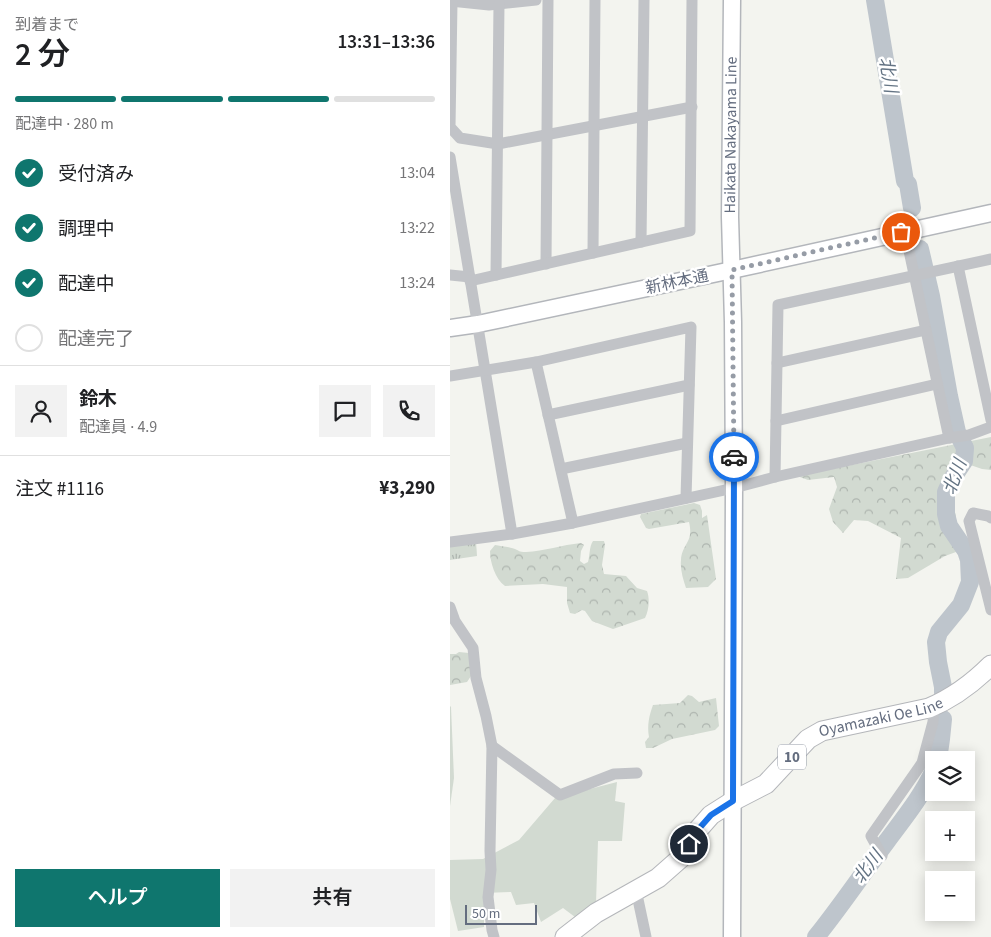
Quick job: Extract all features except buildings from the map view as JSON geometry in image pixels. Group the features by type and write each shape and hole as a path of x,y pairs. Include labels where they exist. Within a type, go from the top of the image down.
{"main road":[{"name":"Haikata Nakayama Line","path":"732,0 730,217 734,488 732,937"},
{"name":"新林本通","path":"450,328 478,324 732,270 991,212"},
{"name":"Oyamazaki Oe Line","path":"565,937 596,914 658,878 683,856 696,832 711,815 766,784 808,739 822,731 945,702 989,671"}],"street":[{"path":"536,0 489,5 451,1 450,128 460,138 498,144 692,107"},
{"path":"546,264 548,0"},
{"path":"593,253 595,0"},
{"path":"642,242 644,0"},
{"path":"450,275 470,279 496,275 690,231 692,0"},
{"path":"496,275 499,4"},
{"path":"450,157 512,534"},
{"path":"905,232 948,438"},
{"path":"775,477 778,305 991,259"},
{"path":"958,266 991,420"},
{"path":"450,376 536,362 690,327 686,498"},
{"path":"777,363 926,330"},
{"path":"536,362 573,523"},
{"path":"776,421 937,384"},
{"path":"548,415 689,385"},
{"path":"450,542 512,534 573,523 948,438 969,435 991,427"},
{"path":"561,469 687,443"},
{"path":"991,518 973,513 969,521 991,610"},
{"path":"450,607 455,621 474,648 476,678 492,746 488,897 494,937"},
{"path":"882,856 871,836 922,763 934,722 934,706"},
{"path":"492,746 560,795 614,774 638,773"},
{"path":"636,890 646,937"}],"green space":[{"path":"991,437 991,470 982,469 953,459 945,475 956,516 956,552 945,556 908,578 896,579 901,538 868,521 854,520 843,533 833,522 829,509 837,487 834,477 808,480 797,476"},
{"path":"694,503 700,505 702,518 707,515 716,579 708,587 686,588 681,563 683,550 690,534 689,522 649,529 646,528 640,517 641,514"},
{"path":"476,541 477,556 450,560 450,544"},
{"path":"593,541 604,541 602,565 604,574 626,576 637,588 647,591 649,604 645,618 613,629 592,621 585,611 582,610 575,614 570,613 567,603 567,587 543,584 505,586 496,575 491,560 490,551 495,545 526,552 581,543 584,545 580,561 584,564 588,562"},
{"path":"459,652 469,653 473,673 467,682 450,685 450,654"},
{"path":"688,695 699,702 716,698 719,726 715,730 672,739 653,748 646,748 645,742 649,737 648,728 653,705 680,703"},
{"path":"450,706 454,778 450,806"},
{"path":"617,782 615,801 625,803 622,841 598,841 596,903 575,917 563,908 541,922 534,903 516,905 511,892 484,893 484,927 458,931 450,899 450,860 483,859 519,840 555,798"}],"waterway":[{"name":"北川","path":"875,0 905,181 908,184 912,208"},
{"name":"北川","path":"920,249 957,432 965,448 964,461 946,492 946,514 949,526 966,551 969,560 970,582 961,605 939,632 936,642 943,693"},
{"name":"北川","path":"939,751 943,719"},
{"name":"北川","path":"816,937 925,787"}],"way so far":[{"path":"734,457 732,270 901,232"}],"route":[{"path":"689,844 696,832 711,815 733,801 734,457"}]}
